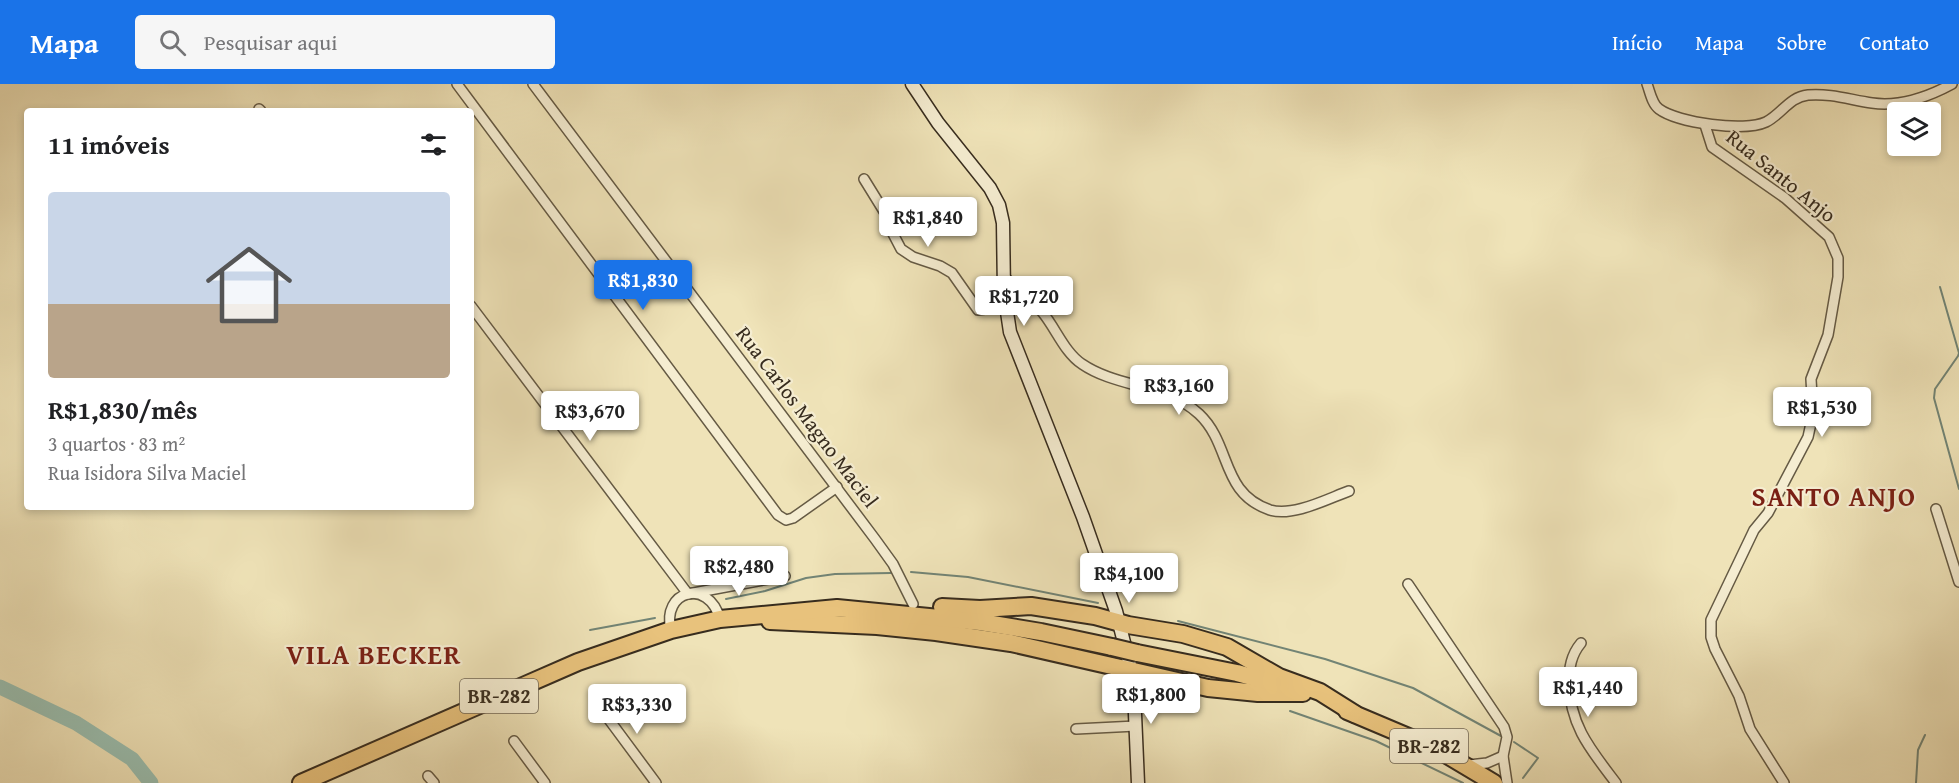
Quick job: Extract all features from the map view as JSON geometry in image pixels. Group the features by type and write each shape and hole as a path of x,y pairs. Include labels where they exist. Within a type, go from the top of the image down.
{"highway":[{"path":"837,608 913,604 980,609 1031,606 1183,634 1227,647 1279,677 1320,692 1355,714"},
{"name":"BR-282","path":"301,783 578,662 671,630 725,619 837,608 980,622 1041,632 1237,673 1303,693 1406,735 1466,765 1494,783"},
{"path":"725,619 877,626 936,632 1011,643 1220,690 1303,693"}],"street":[{"path":"457,84 778,515 784,520 791,520 837,487"},
{"name":"Rua Carlos Magno Maciel","path":"533,84 837,487 893,564 913,604"},
{"path":"912,84 938,123 997,199 1003,223 1005,306 1014,345 1083,517 1119,622 1131,670 1138,783"},
{"path":"1647,84 1659,109 1705,125 1762,123 1774,117 1792,100 1805,96 1827,96 1888,104 1916,99 1952,84"},
{"name":"Rua Santo Anjo","path":"1705,125 1712,147 1791,203 1828,237 1838,258 1838,277 1828,335 1812,373 1810,386 1813,414 1808,436 1768,513 1754,530 1711,620 1715,649 1739,696 1750,729 1784,783"},
{"path":"864,179 885,213 895,240 906,253 952,273 978,310 1005,306"},
{"path":"1003,276 1038,307 1069,351 1083,365 1102,374 1173,398 1189,405 1201,415 1219,443 1238,488 1248,498 1268,509 1287,512 1349,491"},
{"path":"474,310 688,594 705,596 725,619"},
{"path":"1936,509 1959,582"},
{"path":"671,630 670,613 674,602 688,594 785,576"},
{"path":"1408,584 1504,727 1507,741 1503,756 1507,783"},
{"path":"1581,643 1573,655 1570,666 1573,715 1579,730 1616,783"},
{"path":"596,702 656,783"},
{"path":"1076,729 1136,726"},
{"path":"514,741 545,783"},
{"path":"1466,765 1486,764 1503,756"}],"waterway":[{"path":"1940,287 1959,353 1935,389 1934,398 1959,489"},
{"path":"911,572 968,577 1098,603"},
{"path":"726,599 765,591 806,578 835,574 891,573"},
{"path":"590,630 655,618"},
{"path":"1178,621 1325,659 1413,688 1501,736"},
{"path":"0,687 76,723 132,759 151,783"},
{"path":"1290,711 1376,741 1463,783"},
{"path":"1916,783 1918,750 1925,735"},
{"path":"1514,742 1538,758 1523,778"}],"district":[{"name":"SANTO ANJO","path":"1834,497"},
{"name":"VILA BECKER","path":"374,655"}]}
